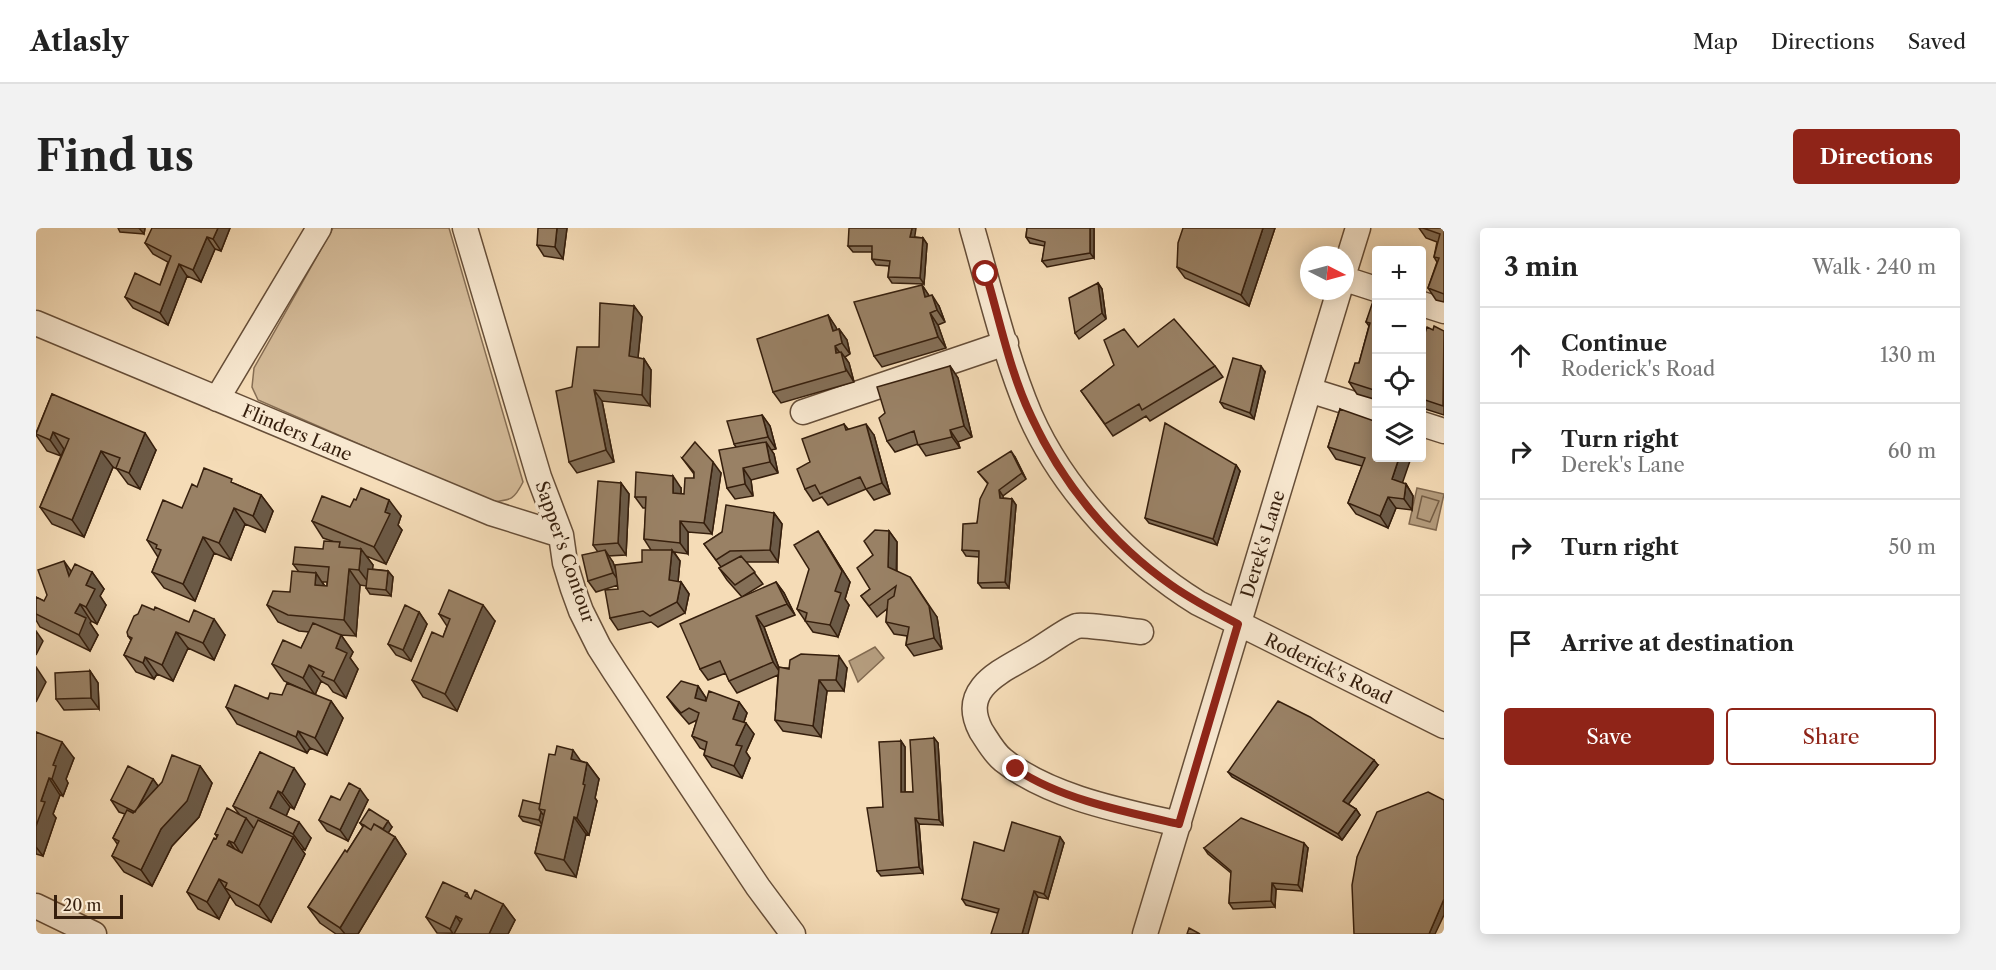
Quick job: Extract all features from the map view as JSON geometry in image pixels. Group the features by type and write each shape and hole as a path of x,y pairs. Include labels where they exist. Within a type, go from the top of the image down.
{"street":[{"path":"217,399 319,228"},
{"name":"Sapper's Contour","path":"465,228 539,477 561,535 565,563 581,611 599,647 758,887 793,934"},
{"name":"Roderick's Road","path":"972,228 1020,388 1038,430 1072,484 1105,526 1169,584 1198,603 1444,726"},
{"path":"1352,246 1358,228"},
{"path":"1354,282 1372,287"},
{"name":"Derek's Lane","path":"1145,934 1336,300"},
{"path":"1426,305 1444,311"},
{"name":"Flinders Lane","path":"36,323 491,513 561,535"},
{"path":"803,412 1006,343"},
{"path":"1310,390 1372,409"},
{"path":"1426,425 1444,431"},
{"path":"1141,632 1078,626 993,677 980,690 975,700 974,717 1001,759 1030,778 1077,797 1179,824"},
{"path":"36,906 94,934"}],"shaded area":[{"path":"333,228 449,228 523,482 511,498 492,502 258,400 252,387 254,368"}],"water":[{"path":"1417,488 1444,494 1436,530 1409,524"},
{"path":"875,647 884,658 858,682 849,661"}],"building":[{"path":"152,228 218,228 213,239 207,237 193,270 179,264 160,313 125,297 135,273 160,285 171,256 145,243"},
{"path":"538,228 557,228 555,247 537,245"},
{"path":"849,228 912,228 910,237 923,238 920,278 888,277 890,261 872,259 872,246 848,246"},
{"path":"1027,228 1090,228 1090,253 1042,261 1045,242 1026,237"},
{"path":"1183,228 1263,228 1241,295 1177,267 1178,243"},
{"path":"1423,228 1444,228 1444,294 1428,288 1439,258 1434,257 1440,234"},
{"path":"1098,283 1102,313 1075,333 1069,298"},
{"path":"922,285 925,297 932,295 937,310 930,313 938,337 874,356 854,302"},
{"path":"600,303 634,306 629,356 644,359 642,395 594,390 606,450 569,462 556,391 572,387 577,347 599,347"},
{"path":"1372,304 1372,389 1349,382 1355,363 1359,363 1370,323 1366,322"},
{"path":"828,315 833,331 839,329 842,343 835,346 836,353 841,352 846,371 773,392 757,339"},
{"path":"1174,319 1215,366 1142,410 1139,404 1105,424 1081,391 1114,365 1104,340 1124,329 1138,347"},
{"path":"1434,326 1444,331 1443,406 1426,400 1426,330 1427,327 1433,330"},
{"path":"1233,358 1261,366 1250,413 1220,402"},
{"path":"950,366 964,426 950,430 952,437 918,445 914,431 887,441 879,418 885,413 877,387"},
{"path":"52,394 145,433 129,473 116,468 120,458 101,451 72,520 40,507 69,439 53,432 50,440 36,434"},
{"path":"1340,409 1372,420 1372,462 1398,462 1392,479 1406,484 1404,499 1388,497 1380,516 1348,503 1365,458 1328,447"},
{"path":"762,415 768,437 734,444 727,421"},
{"path":"1165,423 1236,465 1213,539 1145,518"},
{"path":"844,424 846,430 866,424 882,483 866,489 860,477 820,494 815,485 805,489 797,469 810,462 802,439"},
{"path":"695,442 713,462 704,523 680,521 680,543 644,539 646,497 635,497 636,472 673,476 673,493 684,494 685,478 694,478 694,472 682,458"},
{"path":"766,442 770,462 743,468 745,484 727,488 719,450"},
{"path":"1011,451 1022,473 999,490 1000,498 1012,499 1005,582 978,583 979,551 962,550 963,524 977,523 980,499 988,483 978,472"},
{"path":"204,468 232,479 231,482 261,495 253,516 234,508 219,543 203,537 183,584 152,572 161,550 147,540 163,500 182,508 192,484 197,487"},
{"path":"598,481 621,483 618,543 593,545"},
{"path":"361,488 389,500 385,512 390,514 374,547 312,521 322,496 350,507"},
{"path":"726,505 774,513 770,550 730,551 716,560 704,544 722,532"},
{"path":"875,530 889,531 888,567 910,577 929,606 934,638 906,645 909,627 886,622 888,600 894,596 896,586 869,606 861,596 870,589 857,568 873,555 864,541"},
{"path":"818,531 842,571 835,591 841,593 830,625 805,621 807,613 797,609 809,569 794,545"},
{"path":"324,541 340,542 339,547 361,549 359,570 349,569 344,620 288,615 267,605 273,591 290,592 292,571 316,573 315,585 327,586 329,567 293,564 295,547 323,549"},
{"path":"605,550 613,573 588,581 582,555"},
{"path":"642,550 672,550 669,580 681,582 677,602 650,616 643,611 610,618 605,590 618,589 615,565 642,562"},
{"path":"741,556 755,572 735,585 719,568"},
{"path":"64,561 69,576 75,564 92,572 86,585 95,589 86,607 80,604 75,613 86,618 79,635 36,614 36,597 44,601 47,595 38,570"},
{"path":"368,569 388,571 386,590 366,588"},
{"path":"776,582 787,604 756,616 773,662 729,681 720,661 700,669 680,624"},
{"path":"449,590 483,605 445,694 412,680 432,632 443,637 450,619 439,614"},
{"path":"142,605 154,610 155,607 189,622 194,610 214,619 203,643 176,632 162,665 145,657 143,663 124,655 132,638 127,632"},
{"path":"405,605 419,612 403,650 388,644"},
{"path":"313,623 341,635 336,648 347,653 334,681 322,676 324,672 309,665 303,678 272,664 283,640 301,648"},
{"path":"801,654 839,656 836,680 819,680 813,726 775,720 779,667 789,669 790,660"},
{"path":"90,671 91,698 56,699 55,673"},
{"path":"681,681 698,686 695,698 706,701 709,691 739,702 733,719 746,723 736,745 742,746 734,766 704,755 707,742 692,736 699,713 689,708 681,713 667,697"},
{"path":"287,683 331,701 315,738 298,731 296,737 226,707 235,685 268,699 270,693 282,695"},
{"path":"1278,701 1310,717 1374,760 1343,801 1356,809 1338,834 1228,772"},
{"path":"36,732 62,742 53,765 56,766 52,779 49,778 41,801 45,802 36,826"},
{"path":"934,738 939,820 915,818 919,867 877,871 867,808 883,807 879,742 901,741 901,792 913,792 910,740"},
{"path":"557,746 573,750 571,759 587,763 583,784 585,785 577,818 574,817 564,860 535,853 545,810 539,809 549,754 555,755"},
{"path":"260,752 294,768 282,793 278,791 270,808 299,822 293,834 233,806"},
{"path":"172,755 200,766 187,801 161,829 141,870 112,856 119,841 113,838 127,810 133,813 162,782"},
{"path":"128,766 153,779 135,812 111,800"},
{"path":"349,783 360,789 340,830 319,820 331,796 340,800"},
{"path":"1428,792 1444,800 1444,899 1429,934 1354,934 1352,885 1357,857 1377,812"},
{"path":"523,800 540,804 539,820 519,816"},
{"path":"227,808 246,818 234,843 229,841 227,845 242,853 258,820 293,837 259,906 225,888 227,883 219,879 207,902 187,892 214,838 216,839 218,835 215,834"},
{"path":"369,809 388,821 383,829 374,824 371,830 360,823"},
{"path":"1241,818 1304,843 1298,885 1272,883 1271,901 1229,903 1231,871 1204,848"},
{"path":"1012,822 1060,837 1044,894 1034,891 1022,934 991,934 999,909 962,899 974,842 1004,851"},
{"path":"374,824 395,837 340,928 308,907 364,825 371,830"},
{"path":"443,882 467,893 465,896 471,899 475,890 503,904 489,934 454,934 462,919 456,916 450,929 426,917"},
{"path":"1189,928 1200,934 1187,934"}],"route":[{"path":"986,274 1020,388 1031,416 1050,452 1072,484 1105,526 1144,564 1198,603 1238,624 1179,824 1077,797 1030,778 1016,769"}]}
